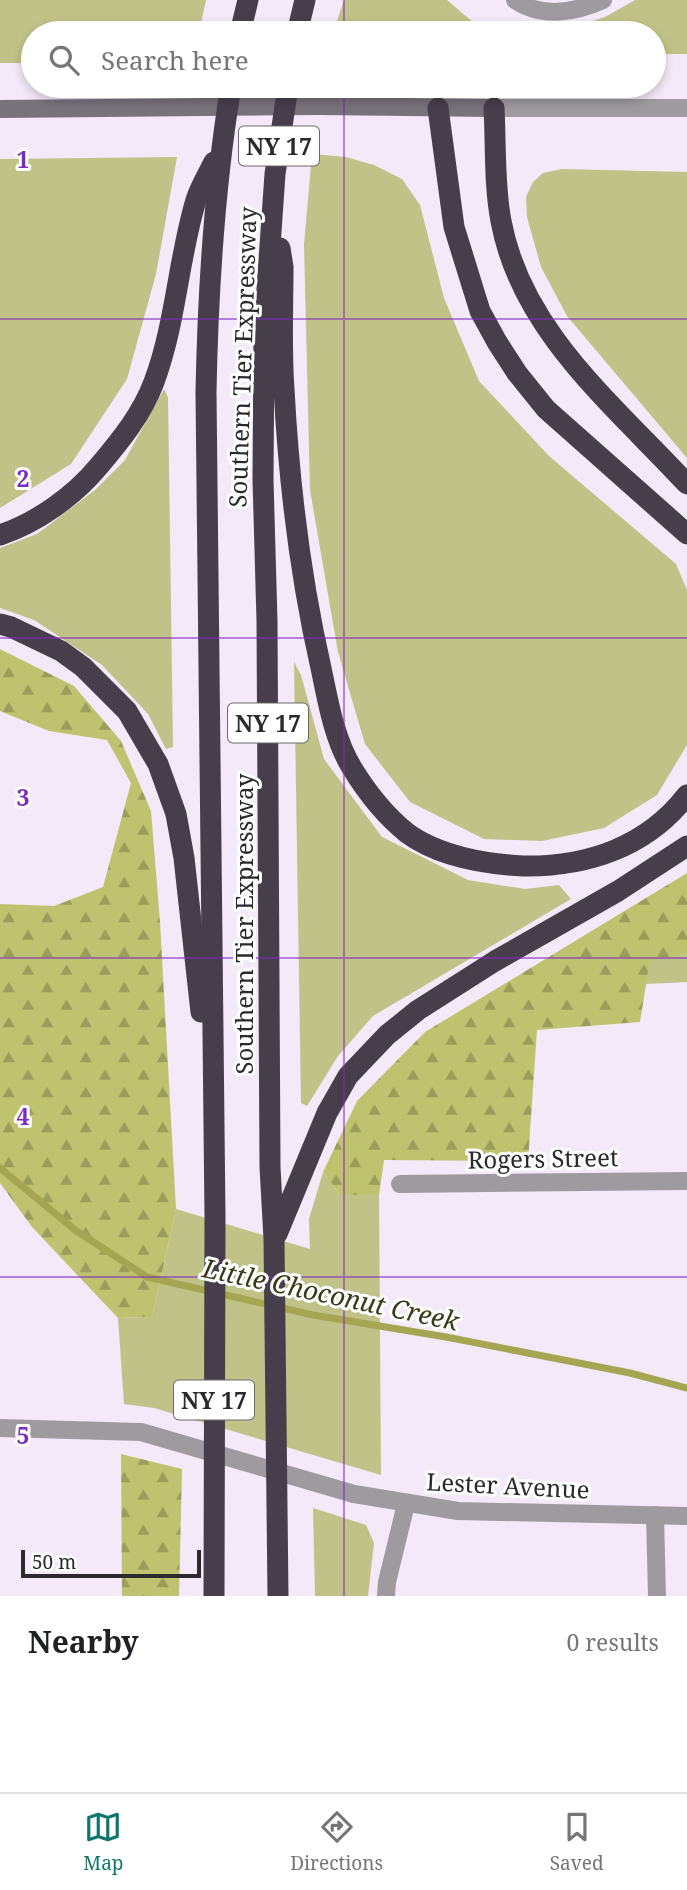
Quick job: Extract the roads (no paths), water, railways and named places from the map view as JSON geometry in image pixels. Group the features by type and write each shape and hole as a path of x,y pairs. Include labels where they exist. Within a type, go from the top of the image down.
{"highway":[{"path":"243,21 248,0"},
{"path":"300,21 305,0"},
{"name":"NY 17","path":"205,199 222,148 229,98"},
{"name":"Southern Tier Expressway","path":"277,1590 274,1239 270,1167 267,621 262,480 264,332 275,174 286,98"},
{"path":"438,108 454,227 480,311 491,331 516,373 546,409 687,534"},
{"path":"494,108 500,220 514,269 556,342 590,382 687,484"},
{"path":"0,535 61,503 85,482 130,430 153,383 166,343 185,241 205,199"},
{"name":"Southern Tier Expressway","path":"205,199 209,278 206,392 215,1217 214,1590"},
{"path":"273,207 283,267 284,387 298,539 309,618 333,721 352,768 385,812 409,834 438,850 514,865 553,866 585,861 630,845 679,806 687,795"},
{"path":"0,624 11,626 61,651 83,667 127,711 158,764 176,814 184,858 214,1133"},
{"path":"274,1239 327,1112 348,1076 387,1035 418,1010 495,961 618,891 687,846"}],"main road":[{"path":"0,109 306,106 494,108"}],"street":[{"path":"515,0 523,5 550,12 579,10 603,0"},
{"path":"494,108 685,109"},
{"name":"Rogers Street","path":"400,1184 687,1181"},
{"name":"Lester Avenue","path":"0,1428 141,1432 354,1494 458,1511 687,1516"},
{"path":"386,1596 406,1504"},
{"path":"655,1515 657,1596"}],"waterway":[{"name":"Little Choconut Creek","path":"0,1168 75,1230 147,1277 313,1315 446,1337 630,1373 687,1388"}]}
